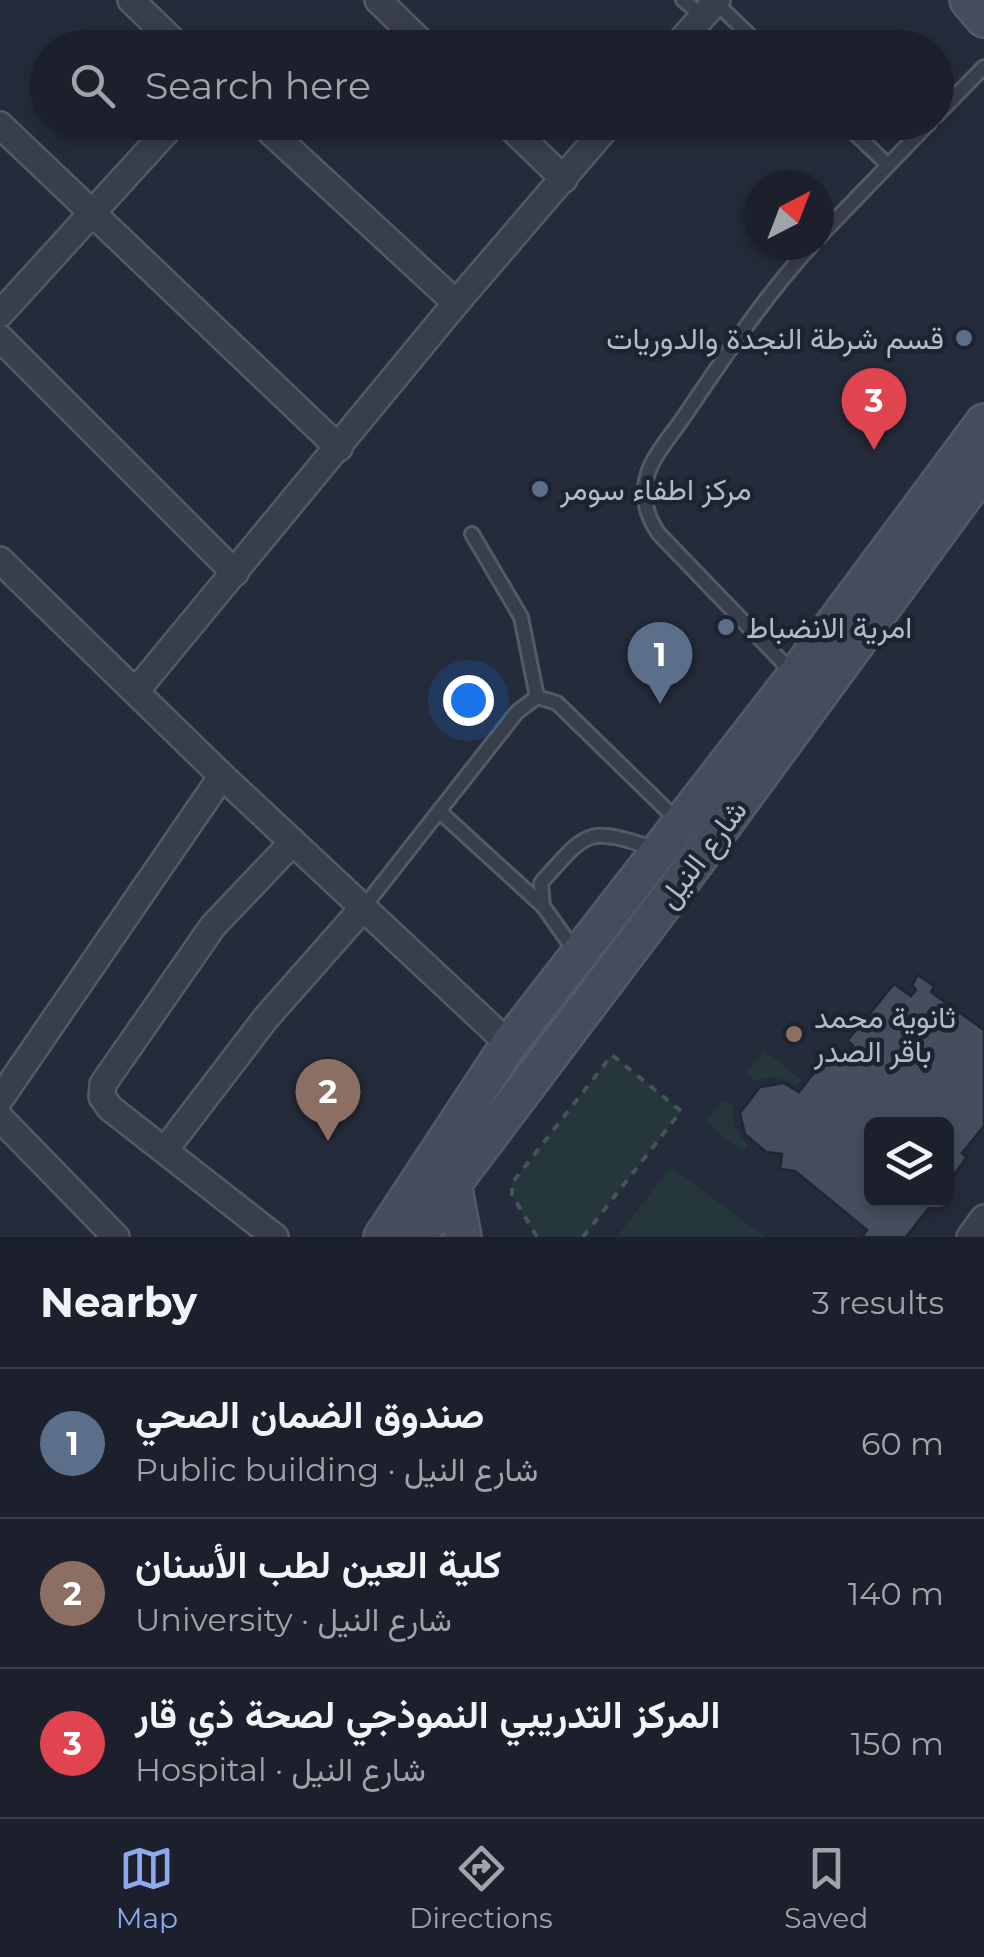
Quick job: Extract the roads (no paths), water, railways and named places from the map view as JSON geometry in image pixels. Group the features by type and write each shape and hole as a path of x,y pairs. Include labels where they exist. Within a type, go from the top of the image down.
{"main road":[{"path":"968,0 984,19"},
{"path":"382,1237 508,1044 795,676 984,422"},
{"name":"شارع النيل","path":"418,1237 452,1184 708,846 984,470"},
{"path":"670,836 708,846"},
{"path":"452,1184 464,1237"}],"street":[{"path":"130,0 161,30"},
{"path":"378,0 409,30"},
{"path":"687,30 704,5"},
{"path":"0,125 339,448"},
{"path":"0,314 158,140"},
{"path":"279,140 456,303"},
{"path":"523,140 564,180"},
{"path":"136,692 456,303 597,140"},
{"path":"0,338 235,573"},
{"path":"0,560 222,776 508,1044"},
{"path":"0,1099 222,776"},
{"path":"275,1237 110,1108 102,1097 103,1084 214,926 293,842"},
{"path":"164,1150 266,1018 363,908"},
{"path":"0,1118 116,1237"},
{"path":"970,1237 984,1218"}],"lane":[{"path":"704,5 738,30"},
{"path":"954,98 984,67"},
{"path":"861,140 888,165"},
{"path":"834,221 912,140"},
{"path":"795,676 659,534 646,509 644,486 652,463 726,354 799,260"},
{"path":"472,534 521,617 537,697"},
{"path":"363,908 517,712 537,697"},
{"path":"537,697 557,703 670,836"},
{"path":"440,811 542,906 578,956"},
{"path":"542,906 541,882 586,837 606,833 670,836"}],"place":[{"name":"قسم شرطة النجدة والدوريات","path":"964,338"},
{"name":"المركز التدريبي النموذجي لصحة ذي قار","path":"874,450"},
{"name":"مركز اطفاء سومر","path":"540,489"},
{"name":"امرية الانضباط","path":"726,627"},
{"name":"صندوق الضمان الصحي","path":"660,704"},
{"name":"ثانوية محمد باقر الصدر","path":"794,1034"},
{"name":"كلية العين لطب الأسنان","path":"328,1141"}]}
